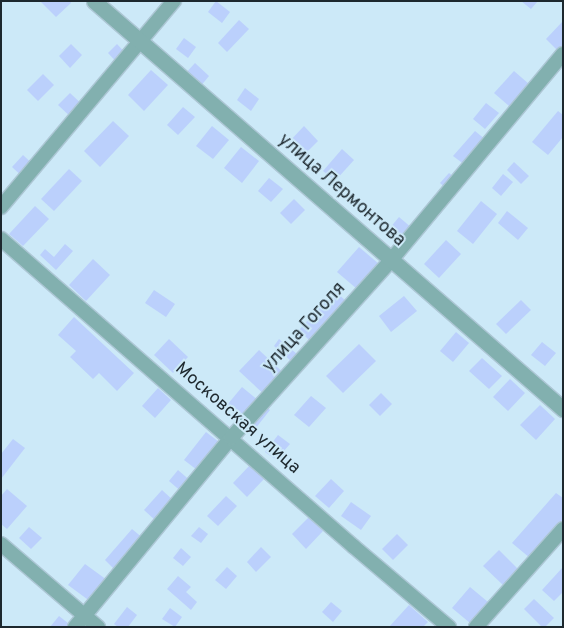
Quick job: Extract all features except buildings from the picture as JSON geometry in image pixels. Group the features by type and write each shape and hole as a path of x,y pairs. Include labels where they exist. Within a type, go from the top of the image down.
{"street":[{"name":"улица Лермонтова","path":"94,1 563,409"},
{"path":"1,207 174,1"},
{"name":"улица Гоголя","path":"75,627 231,438 392,259 563,54"},
{"name":"Московская улица","path":"1,239 353,546 449,627"},
{"path":"476,627 563,529"},
{"path":"1,544 98,627"}]}
